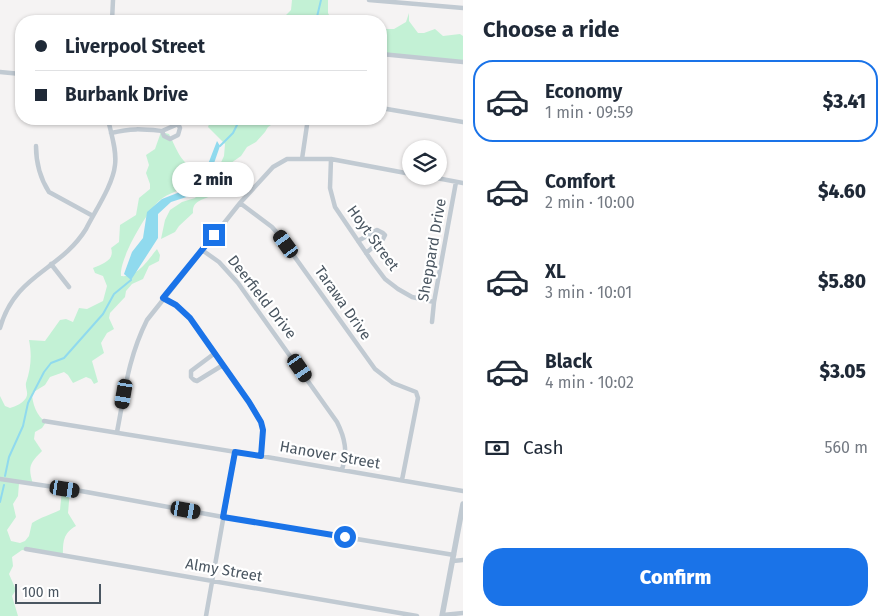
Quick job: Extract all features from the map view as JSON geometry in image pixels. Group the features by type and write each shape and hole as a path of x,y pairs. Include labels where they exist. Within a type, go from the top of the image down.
{"street":[{"path":"112,15 113,0"},
{"path":"370,0 463,8"},
{"path":"387,55 463,62"},
{"path":"0,72 15,73"},
{"path":"387,109 463,122"},
{"path":"0,328 4,314 20,290 67,252 81,238 93,216 113,177 115,166 116,154 109,125"},
{"path":"302,159 307,125"},
{"path":"111,133 138,128 162,131"},
{"path":"36,146 38,166 49,192 93,216"},
{"path":"117,432 131,358 134,347 147,320 240,203 273,167 287,159 331,159 402,172"},
{"name":"Hoyt Street","path":"331,159 330,188 333,200 340,216 366,253 385,279 398,290 412,297 434,302"},
{"path":"447,180 463,183"},
{"name":"Sheppard Drive","path":"432,322 456,182"},
{"name":"Tarawa Drive","path":"240,203 272,227 279,235 375,369 393,383 416,392 418,398 402,480"},
{"path":"358,241 377,230 382,231 385,235 384,239 366,253"},
{"name":"Deerfield Drive","path":"202,250 219,262 238,283 337,422 345,440 345,458 342,470"},
{"path":"51,264 69,287"},
{"path":"163,298 186,313 249,402 261,422 263,439 261,456"},
{"path":"215,353 191,371 191,377 197,381 223,365"},
{"name":"Hanover Street","path":"44,421 463,491"},
{"path":"206,616 235,452"},
{"path":"0,479 80,491 463,560"},
{"path":"463,507 442,615 463,614"},
{"name":"Almy Street","path":"26,549 417,616"}],"green space":[{"path":"292,0 328,0 329,15 286,15 291,10"},
{"path":"409,13 409,21 418,33 435,29 443,36 460,34 463,36 463,62 387,54 387,29 394,29 406,22"},
{"path":"209,125 271,125 256,142 247,147 241,156 231,163 227,175 212,186 211,196 196,203 193,213 175,232 161,239 165,220 170,210 182,202 195,198 218,169 224,156 225,144 208,127"},
{"path":"161,132 169,134 181,157 189,166 202,170 184,188 159,201 141,226 129,248 124,259 121,276 127,276 137,271 157,249 160,255 159,261 149,266 143,279 132,284 126,291 125,297 110,313 109,318 114,329 107,333 101,343 104,353 92,361 98,382 94,384 91,379 86,377 73,383 64,372 50,377 45,385 32,393 36,409 40,417 46,422 42,428 35,432 34,439 42,451 34,459 31,466 30,474 33,484 19,483 18,496 13,504 16,517 7,530 11,541 20,543 25,541 29,536 32,523 60,510 62,489 70,490 68,513 76,526 66,535 63,556 22,550 12,557 13,566 9,574 16,590 12,596 18,616 0,616 0,396 5,406 10,408 17,406 26,398 26,383 30,362 29,340 45,341 60,320 66,319 73,322 79,308 87,309 103,301 107,286 103,276 95,273 93,268 110,259 111,248 119,242 120,225 136,215 139,198 150,189 146,173 149,165 146,155 155,149"}],"water":[{"path":"217,141 220,146 212,169 199,193 171,202 158,214 158,238 131,280 124,274 132,252 143,238 147,212 162,199 185,190 205,172"}],"waterway":[{"path":"317,15 321,0"},
{"path":"220,146 233,133 237,125"},
{"path":"5,476 9,457 23,426 28,403 44,372 51,363 64,358 103,314 114,294 131,280"},
{"path":"0,502 4,485"}],"route":[{"path":"214,235 163,298 186,313 213,349 261,422 263,439 261,456 235,452 223,517 345,537"}]}
